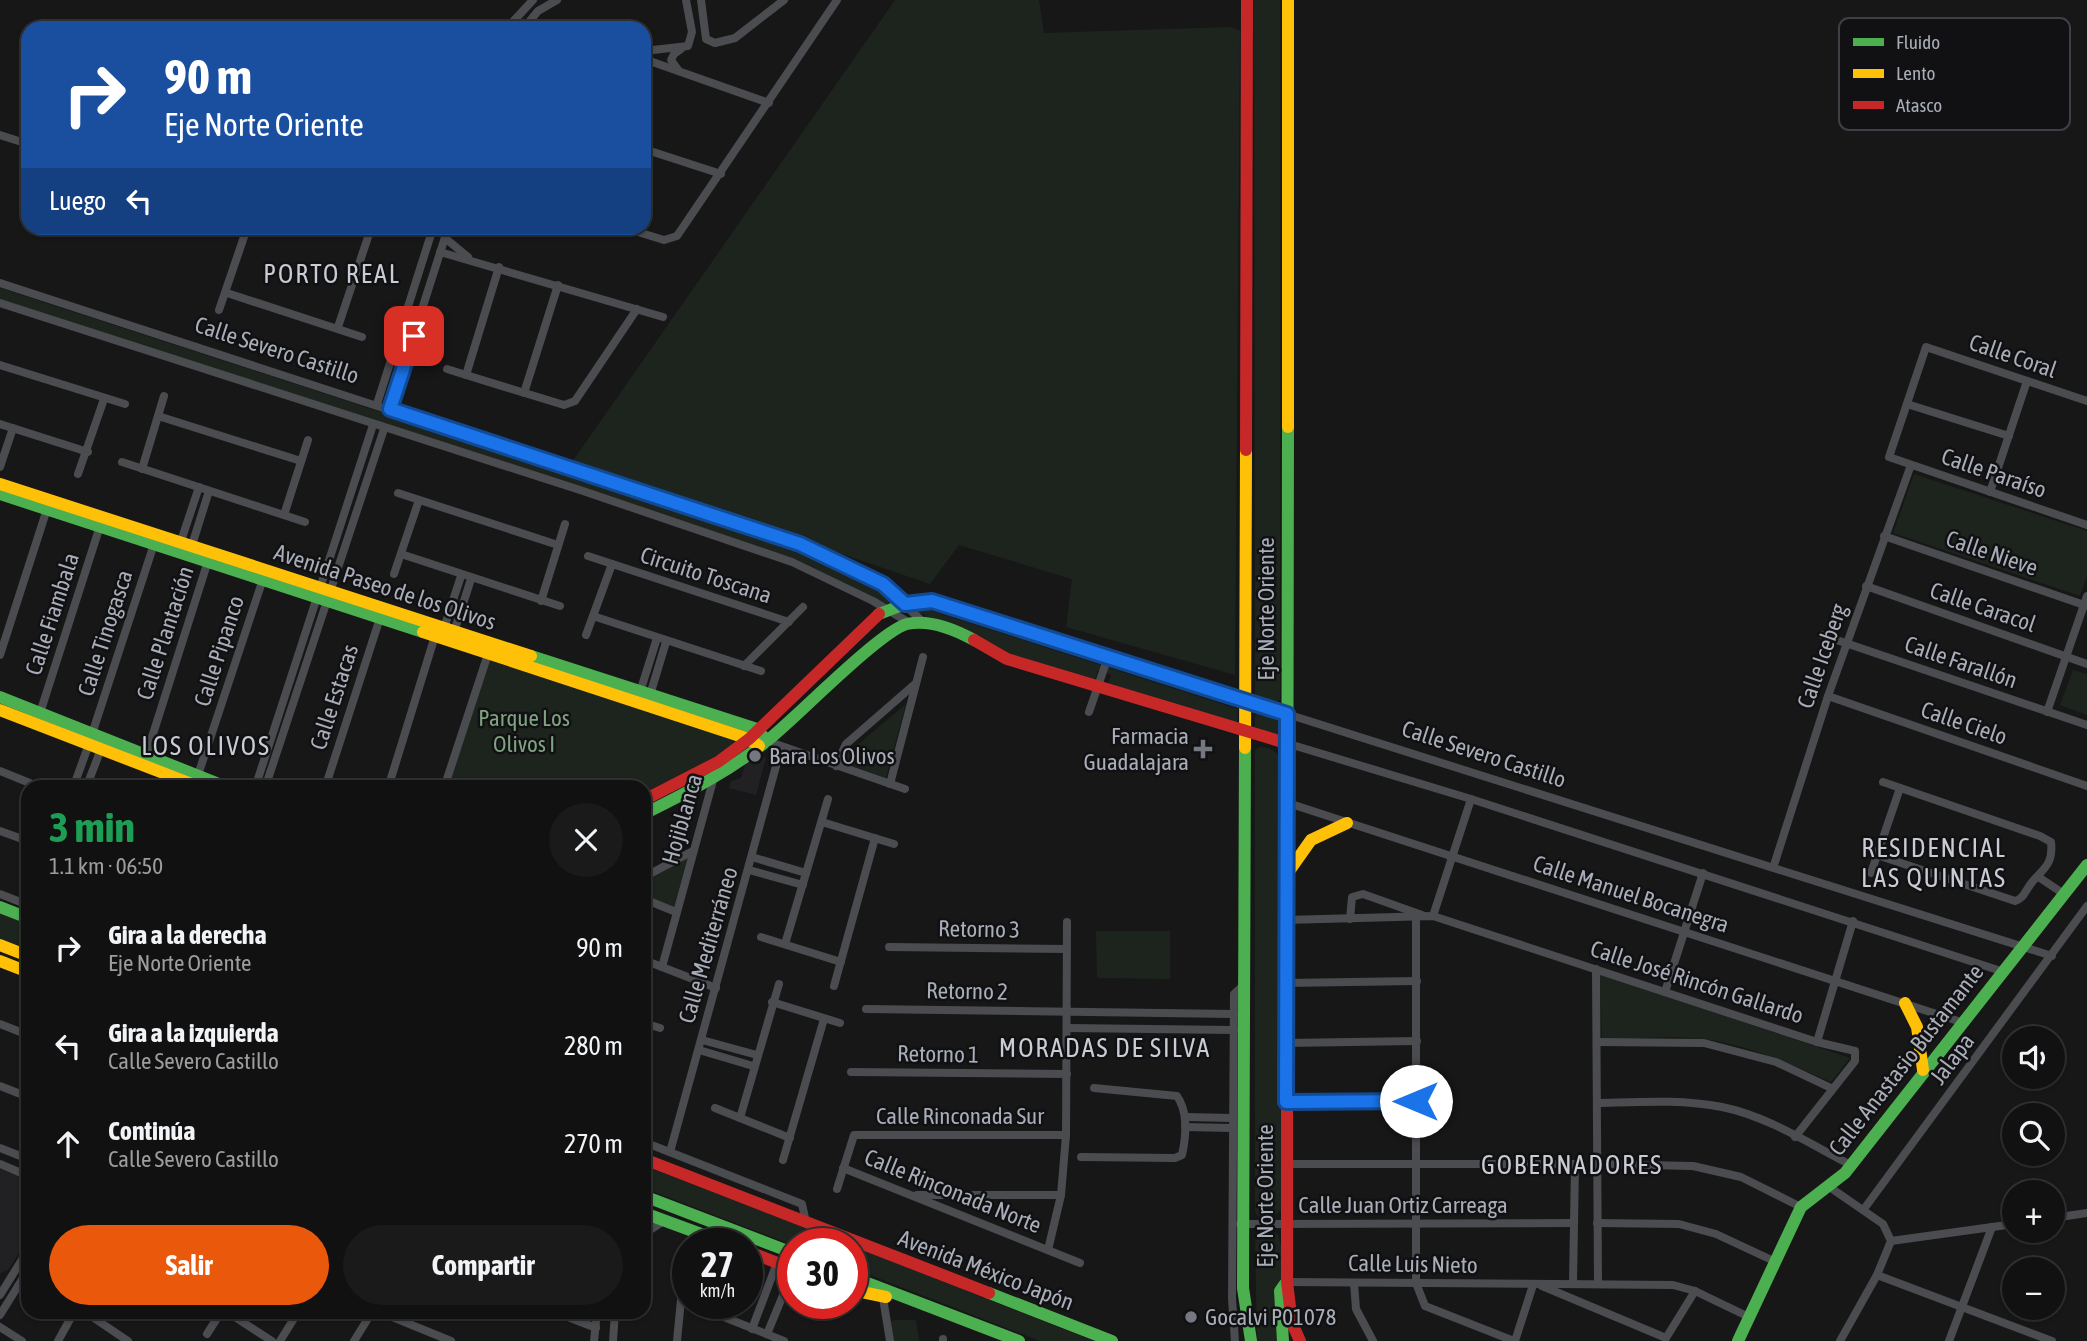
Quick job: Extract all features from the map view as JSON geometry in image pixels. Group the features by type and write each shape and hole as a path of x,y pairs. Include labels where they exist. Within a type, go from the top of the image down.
{"street":[{"path":"514,21 533,0"},
{"path":"530,21 538,11 557,0"},
{"path":"684,74 671,60 674,54 691,42 692,32 686,0"},
{"path":"701,0 706,39 715,43 735,38 784,0"},
{"path":"651,235 672,240 721,174 837,0"},
{"name":"Eje Norte Oriente","path":"1247,0 1244,1183 1238,1224 1251,1341"},
{"name":"Eje Norte Oriente","path":"1288,0 1286,1224 1287,1282 1292,1323 1300,1341"},
{"path":"651,50 683,48"},
{"path":"651,62 769,103"},
{"path":"0,135 21,142"},
{"path":"651,151 721,174"},
{"path":"219,310 245,235"},
{"path":"338,327 369,235"},
{"path":"377,404 428,235"},
{"path":"390,409 445,235"},
{"path":"448,235 471,259"},
{"path":"440,252 499,267 663,317"},
{"path":"466,375 499,267"},
{"name":"Calle Severo Castillo","path":"0,283 800,544 883,584 923,622"},
{"path":"524,393 558,285"},
{"path":"227,293 362,337"},
{"name":"Calle Severo Castillo","path":"0,303 792,562 873,601 908,622 923,622 971,637 1007,659 1471,799 2001,971"},
{"path":"447,369 570,405 637,309"},
{"name":"Calle Coral","path":"1907,404 1926,347 2087,401"},
{"path":"0,365 125,404"},
{"path":"1990,492 2027,381"},
{"path":"142,469 164,396"},
{"path":"78,474 88,452 104,399"},
{"path":"1907,404 2009,436"},
{"name":"Calle Paraíso","path":"1907,404 1889,457 2087,525"},
{"path":"158,416 301,461"},
{"path":"267,780 373,425"},
{"path":"1,426 88,452"},
{"path":"0,467 13,428"},
{"path":"258,780 384,429"},
{"path":"284,515 308,440"},
{"path":"122,462 305,522"},
{"name":"Calle Iceberg","path":"1775,862 1828,696 1911,465"},
{"name":"Avenida Paseo de los Olivos","path":"0,484 186,543 323,593 758,739"},
{"path":"186,543 198,487"},
{"path":"186,543 209,491"},
{"path":"398,493 558,545"},
{"name":"Avenida Paseo de los Olivos","path":"0,494 262,579 323,593 380,618 444,632 490,649 645,694 758,739"},
{"path":"394,574 419,500"},
{"path":"0,655 47,509"},
{"path":"541,601 565,524"},
{"name":"Calle Fiambala","path":"40,713 100,526"},
{"name":"Calle Nieve","path":"1884,536 2085,606"},
{"name":"Calle Tinogasca","path":"94,742 154,544"},
{"path":"401,554 461,576 561,606"},
{"name":"Circuito Toscana","path":"588,556 789,622"},
{"name":"Calle Plantación","path":"146,756 208,561"},
{"name":"Circuito Toscana","path":"586,635 612,564"},
{"path":"391,780 444,632 461,576"},
{"name":"Calle Pipanco","path":"200,780 262,579"},
{"path":"444,632 471,579"},
{"name":"Calle Caracol","path":"1866,586 2087,664"},
{"path":"2047,712 2064,656 2087,596"},
{"name":"Calle Severo Castillo","path":"905,604 932,601 2024,947"},
{"path":"651,796 758,739 873,616 885,609 905,604"},
{"name":"Circuito Toscana","path":"744,666 803,607"},
{"path":"593,616 761,671"},
{"name":"Calle Estacas","path":"328,780 380,618"},
{"path":"651,810 713,779 894,629 908,622"},
{"name":"Calle Farallón","path":"1822,635 2087,725"},
{"path":"645,694 657,638"},
{"path":"645,694 666,642"},
{"path":"447,780 490,649"},
{"path":"890,784 923,657"},
{"path":"1089,712 1108,657"},
{"path":"836,766 846,744 915,684"},
{"name":"Calle Cielo","path":"1828,696 2087,786"},
{"path":"0,697 40,713 94,742 146,756 198,780"},
{"path":"0,710 197,780"},
{"path":"758,739 780,750 905,789"},
{"path":"77,780 94,742"},
{"path":"87,780 94,742"},
{"name":"Calle Mediterráneo","path":"670,1152 780,750"},
{"name":"Hojiblanca","path":"662,967 718,762"},
{"path":"0,771 22,780"},
{"path":"1877,855 2007,901 2023,898 2033,881 2040,877 2052,853 2051,842 2040,836 1883,782"},
{"path":"1871,873 1899,788"},
{"path":"785,944 828,799"},
{"path":"1429,916 1471,799"},
{"name":"Calle Manuel Bocanegra","path":"1288,803 1961,1022"},
{"path":"822,822 894,844"},
{"path":"1285,877 1299,851 1316,833 1347,823"},
{"path":"0,831 21,838"},
{"path":"834,986 875,838"},
{"path":"651,873 693,851"},
{"path":"752,858 806,873"},
{"name":"Calle Anastasio Bustamante","path":"1738,1341 1801,1208 1851,1165 1923,1070 2087,865"},
{"path":"749,870 803,885"},
{"path":"1665,992 1703,873"},
{"path":"2040,877 2064,894"},
{"path":"0,894 21,902"},
{"name":"Calle José Rincón Gallardo","path":"1350,919 1352,897 1363,894 1817,1042 1855,1051 1857,1055 1795,1137"},
{"path":"651,902 676,912"},
{"name":"Jalapa","path":"1864,1209 2087,906"},
{"path":"0,907 21,915"},
{"name":"Calle José Rincón Gallardo","path":"1285,920 1429,916"},
{"path":"1416,918 1416,1283 1425,1306 1514,1341 1536,1285"},
{"path":"1817,1042 1853,921"},
{"path":"1048,1250 1061,1195 1066,1135 1067,922"},
{"path":"761,937 841,962"},
{"path":"0,946 21,954"},
{"name":"Retorno 3","path":"889,947 1067,949"},
{"path":"2024,947 2049,956"},
{"path":"0,961 21,969"},
{"path":"651,963 716,988"},
{"path":"1596,969 1598,1283"},
{"path":"1285,983 1417,981"},
{"path":"740,1118 779,984"},
{"path":"1235,1341 1232,1299 1238,1224 1232,1128 1234,994 1245,984"},
{"path":"772,1002 840,1023"},
{"path":"1905,1003 1917,1027 1923,1070"},
{"name":"Retorno 2","path":"866,1009 1234,1014"},
{"path":"1166,1014 1166,1029"},
{"path":"783,1160 824,1019"},
{"path":"0,1024 21,1032"},
{"path":"651,1027 660,1028"},
{"path":"1067,1028 1234,1030"},
{"path":"702,1040 757,1055"},
{"path":"1285,1043 1417,1041"},
{"path":"1597,1042 1704,1043 1776,1062 1831,1088"},
{"path":"699,1050 753,1066"},
{"name":"Retorno 1","path":"851,1072 1067,1074"},
{"path":"0,1086 21,1094"},
{"path":"1081,1157 1175,1158 1182,1155 1185,1122 1180,1100 1170,1093 1094,1088"},
{"path":"1286,1102 1416,1101"},
{"path":"1597,1103 1671,1101 1724,1108 1769,1123 1851,1165"},
{"path":"715,1108 790,1138"},
{"path":"1185,1122 1232,1118"},
{"path":"1185,1122 1232,1128"},
{"name":"Calle Rinconada Sur","path":"844,1168 853,1135 1066,1135"},
{"name":"Avenida México Japón","path":"651,1145 802,1204 806,1222"},
{"path":"0,1148 21,1156"},
{"name":"Avenida México Japón","path":"651,1161 1112,1341"},
{"path":"0,1164 21,1173"},
{"path":"1286,1164 1575,1164 1573,1284"},
{"path":"1598,1164 1693,1166 1741,1177 1801,1208"},
{"path":"837,1189 844,1168"},
{"name":"Calle Rinconada Norte","path":"844,1168 1080,1262"},
{"path":"1233,1170 1244,1183"},
{"path":"1828,1186 1883,1224 1891,1241 1878,1275 1840,1341"},
{"path":"910,1195 1061,1195"},
{"path":"651,1199 777,1247"},
{"path":"2065,1216 2087,1213"},
{"path":"651,1216 683,1228"},
{"path":"651,1229 664,1221"},
{"name":"Calle Juan Ortiz Carreaga","path":"1238,1224 1573,1223"},
{"path":"1597,1223 1679,1224 1716,1234 1776,1262"},
{"path":"1891,1241 2002,1226"},
{"path":"1949,1341 1992,1227"},
{"path":"752,1329 777,1263 763,1257"},
{"path":"0,1295 21,1261"},
{"path":"1878,1275 2052,1341"},
{"path":"0,1315 21,1281"},
{"path":"1283,1341 1280,1291 1287,1282"},
{"name":"Calle Luis Nieto","path":"1287,1282 1673,1285 1695,1291 1749,1317"},
{"path":"1354,1283 1356,1309 1373,1341"},
{"name":"Calle Luis Nieto","path":"1536,1285 1666,1339 1695,1291"},
{"path":"868,1286 882,1293"},
{"path":"868,1292 902,1297 1019,1341"},
{"path":"882,1293 890,1341"},
{"path":"1232,1299 1247,1313"},
{"path":"767,1334 777,1309"},
{"path":"58,1341 70,1319"},
{"path":"95,1319 128,1341"},
{"path":"207,1334 217,1319"},
{"path":"238,1319 272,1341"},
{"path":"280,1341 294,1319"},
{"path":"354,1341 368,1319"},
{"path":"397,1319 451,1341"},
{"path":"573,1319 596,1328"},
{"path":"594,1341 597,1319"},
{"path":"613,1341 615,1319"},
{"path":"677,1341 679,1319"},
{"path":"728,1319 784,1341"},
{"path":"0,1327 22,1341"}],"shaded area":[{"path":"754,754 766,758 756,795 729,788 731,781 741,778 746,761"},
{"path":"0,1169 21,1178 21,1250 8,1270 0,1273"}],"green space":[{"path":"895,0 1039,0 1044,33 1230,27 1240,31 1235,675 1066,627 1072,579 959,545 930,584 572,462"},
{"path":"1254,0 1280,0 1280,700 1272,704 1255,694"},
{"path":"0,288 795,547 885,592 885,596 1238,709 1237,726 1108,684 1111,675 1098,670 1095,680 1011,654 976,635 926,619 926,615 883,603 788,557 0,303"},
{"path":"1914,474 2087,531 2087,576 2080,596 1893,533"},
{"name":"Parque Los Olivos I","path":"489,660 737,741 713,758 651,789 651,780 450,780"},
{"path":"2073,670 2087,674 2087,715 2060,705"},
{"path":"906,704 886,778 845,763 848,753"},
{"path":"1263,711 1281,719 1279,736 1255,727 1255,715"},
{"path":"1259,747 1269,748 1280,755 1281,1210 1273,1217 1259,1217 1255,1212 1255,750"},
{"path":"688,858 674,907 651,899 651,876"},
{"path":"0,913 21,921 21,947 0,939"},
{"path":"1096,931 1170,931 1170,979 1097,978"},
{"path":"1600,974 1850,1058 1831,1082 1769,1056 1721,1042 1679,1037 1602,1039"},
{"path":"651,1169 805,1228 777,1228 777,1239 763,1234 763,1228 749,1228 651,1191"},
{"path":"1269,1231 1278,1234 1281,1246 1284,1314 1290,1341 1257,1341 1255,1236"},
{"path":"868,1252 1094,1341 1040,1341 868,1274"},
{"path":"916,1320 919,1341 892,1341 889,1322"}],"traffic: fast":[{"path":"1287,1015 1288,427"},
{"path":"0,494 423,632"},
{"path":"879,614 905,604 932,601 1287,714"},
{"path":"651,810 708,780 754,751 894,630 907,624 933,624 974,640"},
{"path":"531,656 757,729 767,741"},
{"path":"0,697 209,780"},
{"path":"1245,748 1243,1288 1251,1341"},
{"path":"1738,1341 1801,1207 1845,1173 2087,865"},
{"path":"0,907 21,915"},
{"path":"651,1199 777,1247"},
{"path":"651,1216 685,1228"},
{"path":"868,1283 1019,1341"},
{"path":"1283,1341 1280,1291 1285,1284"},
{"path":"989,1293 1112,1341"}],"traffic: slow":[{"path":"1288,0 1288,427"},
{"path":"1245,748 1246,450"},
{"path":"0,484 531,656"},
{"path":"423,632 749,739 759,746"},
{"path":"0,710 181,780"},
{"path":"1287,874 1311,840 1347,823"},
{"path":"0,945 21,953"},
{"path":"0,961 21,969"},
{"path":"1905,1003 1917,1027 1923,1070"},
{"path":"868,1293 886,1297"}],"traffic: jam":[{"path":"1246,450 1247,0"},
{"path":"651,796 718,762 749,739 879,614"},
{"path":"974,640 1007,659 1286,743"},
{"path":"1287,1015 1287,1282 1292,1323 1300,1341"},
{"path":"651,1162 989,1293"},
{"path":"763,1257 777,1263"}],"place":[{"name":"Farmacia Guadalajara","path":"1203,749"},
{"name":"Bara Los Olivos","path":"755,756"},
{"name":"Gocalvi P01078","path":"1191,1317"}],"district":[{"name":"PORTO REAL","path":"332,274"},
{"name":"LOS OLIVOS","path":"206,746"},
{"name":"RESIDENCIAL LAS QUINTAS","path":"1934,863"},
{"name":"MORADAS DE SILVA","path":"1105,1048"},
{"name":"GOBERNADORES","path":"1572,1165"}],"route":[{"path":"414,336 390,409 800,544 883,584 905,604 932,601 1287,714 1286,1102 1416,1101"}]}
